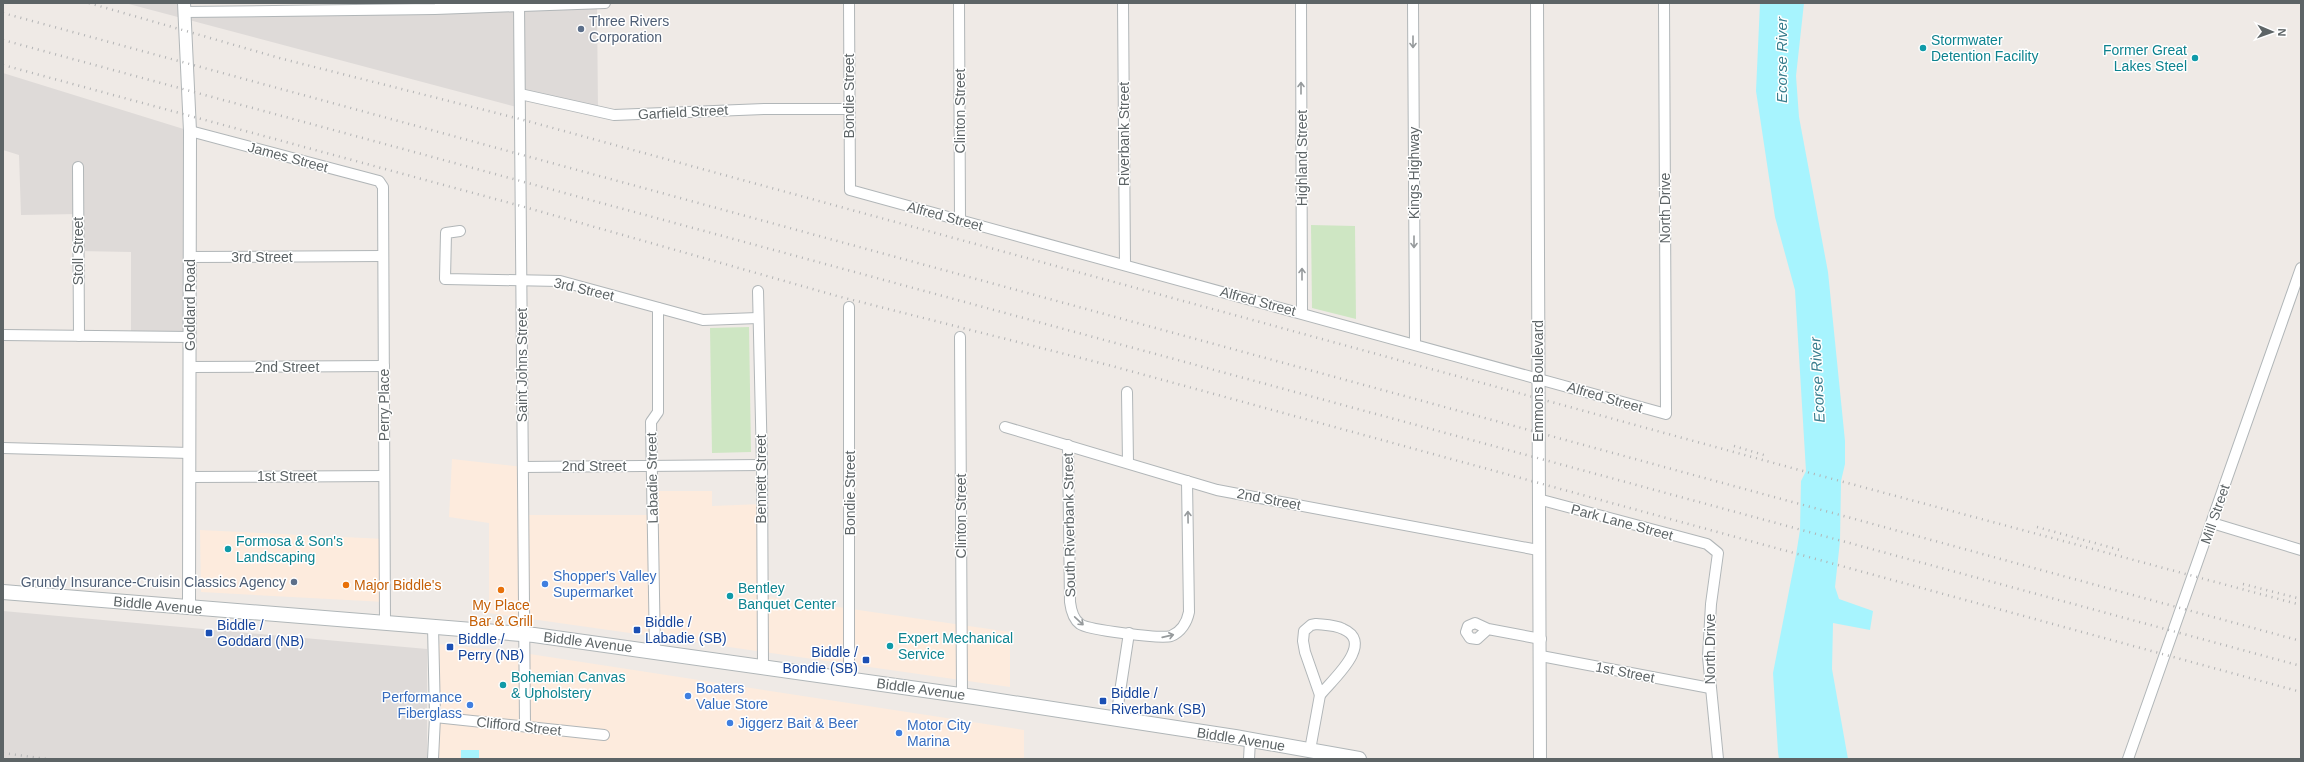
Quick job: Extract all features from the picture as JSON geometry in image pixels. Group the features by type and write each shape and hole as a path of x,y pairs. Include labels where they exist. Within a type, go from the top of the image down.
{"main road":[{"name":"Biddle Avenue","path":"3,592 524,634 849,678 1116,718 1359,759"}],"street":[{"path":"184,7 605,3"},
{"name":"Bondie Street","path":"849,3 850,190"},
{"name":"Clinton Street","path":"959,3 960,220"},
{"name":"Riverbank Street","path":"1123,3 1125,265"},
{"name":"Highland Street","path":"1301,3 1302,313"},
{"name":"Kings Highway","path":"1413,3 1415,344"},
{"name":"Emmons Boulevard","path":"1537,3 1539,378 1538,550 1541,639 1540,759"},
{"name":"North Drive","path":"1664,3 1666,414"},
{"name":"Saint Johns Street","path":"519,5 525,726"},
{"name":"Goddard Road","path":"184,7 190,131 189,608"},
{"name":"Garfield Street","path":"520,94 614,116 765,109 849,109"},
{"name":"James Street","path":"190,131 379,182 383,187"},
{"name":"Stoll Street","path":"78,167 79,336"},
{"name":"Perry Place","path":"383,187 385,623"},
{"name":"Alfred Street","path":"850,190 1666,414"},
{"name":"3rd Street","path":"460,231 446,232 445,279 560,281 703,320 758,318"},
{"name":"3rd Street","path":"190,257 383,256"},
{"name":"Mill Street","path":"2128,759 2301,268"},
{"name":"Bennett Street","path":"758,291 762,465 763,666"},
{"name":"Bondie Street","path":"849,307 849,678"},
{"name":"Labadie Street","path":"655,651 651,422 658,412 658,308"},
{"path":"3,335 190,337"},
{"name":"Clinton Street","path":"960,337 962,695"},
{"name":"2nd Street","path":"190,367 384,366"},
{"path":"1127,392 1128,463"},
{"name":"2nd Street","path":"1005,427 1217,490 1538,550"},
{"name":"South Riverbank Street","path":"1068,445 1071,609 1078,623 1083,626 1155,637 1170,636 1181,629 1188,617 1187,481"},
{"path":"3,448 190,453"},
{"name":"2nd Street","path":"523,467 762,465"},
{"name":"1st Street","path":"190,477 384,476"},
{"name":"Park Lane Street","path":"1538,499 1707,544"},
{"path":"2212,523 2301,550"},
{"name":"North Drive","path":"1707,544 1718,553 1710,617 1710,688 1718,759"},
{"path":"1310,750 1320,695 1303,641 1304,631 1308,627 1316,624 1342,628 1350,633 1354,639 1355,647 1347,664 1320,695"},
{"path":"433,759 435,717 434,626"},
{"path":"1488,629 1541,639"},
{"path":"1116,718 1129,634"},
{"name":"1st Street","path":"1541,656 1710,688"},
{"name":"Clifford Street","path":"435,717 604,735"},
{"path":"1249,759 1250,740"}],"shaded area":[{"path":"125,3 184,3 184,11 597,3 598,112 520,94 520,108"},
{"path":"3,73 190,131 190,337 131,336 131,252 78,251 78,214 21,215 19,155 3,150"},
{"path":"452,459 523,467 523,515 653,515 653,491 712,491 712,506 762,504 762,596 1010,632 1010,687 489,613 489,523 449,517"},
{"path":"200,530 385,539 385,602 201,592"},
{"path":"3,611 427,649 427,759 3,759"},
{"path":"429,643 523,653 1024,730 1024,759 429,759"}],"green space":[{"path":"1311,225 1355,226 1356,319 1312,308"},
{"path":"749,327 751,452 712,453 710,328"}],"water":[{"name":"Ecorse River","path":"1760,3 1804,3 1796,76 1799,117 1828,272 1845,441 1845,464 1841,481 1840,541 1835,587 1839,599 1873,611 1870,630 1833,623 1832,669 1848,759 1779,759 1778,752 1773,673 1796,555 1800,530 1801,481 1806,471 1795,290 1775,217 1756,91"},
{"path":"461,750 479,750 479,759 461,759"}],"railway":[{"path":"89,3 283,59 520,119 1803,471 2301,605"},
{"path":"3,13 2301,641"},
{"path":"3,40 2301,666"},
{"path":"3,65 521,206 837,296 1112,366 2301,692"},
{"path":"1734,446 1764,455"},
{"path":"2037,527 2120,550"},
{"path":"2243,584 2301,599"},
{"path":"3,753 47,759"}],"place":[{"name":"Three Rivers Corporation","path":"581,29"},
{"name":"Stormwater Detention Facility","path":"1923,48"},
{"name":"Former Great Lakes Steel","path":"2195,58"},
{"name":"Formosa & Son's Landscaping","path":"228,549"},
{"name":"Grundy Insurance-Cruisin Classics Agency","path":"294,582"},
{"name":"Shopper's Valley Supermarket","path":"545,584"},
{"name":"Major Biddle's","path":"346,585"},
{"name":"My Place Bar & Grill","path":"501,590"},
{"name":"Bentley Banquet Center","path":"730,596"},
{"name":"Biddle / Labadie (SB)","path":"637,630"},
{"name":"Biddle / Goddard (NB)","path":"209,633"},
{"name":"Expert Mechanical Service","path":"890,646"},
{"name":"Biddle / Perry (NB)","path":"450,647"},
{"name":"Biddle / Bondie (SB)","path":"866,660"},
{"name":"Bohemian Canvas & Upholstery","path":"503,685"},
{"name":"Boaters Value Store","path":"688,696"},
{"name":"Biddle / Riverbank (SB)","path":"1103,701"},
{"name":"Performance Fiberglass","path":"470,705"},
{"name":"Jiggerz Bait & Beer","path":"730,723"},
{"name":"Motor City Marina","path":"899,733"}]}
